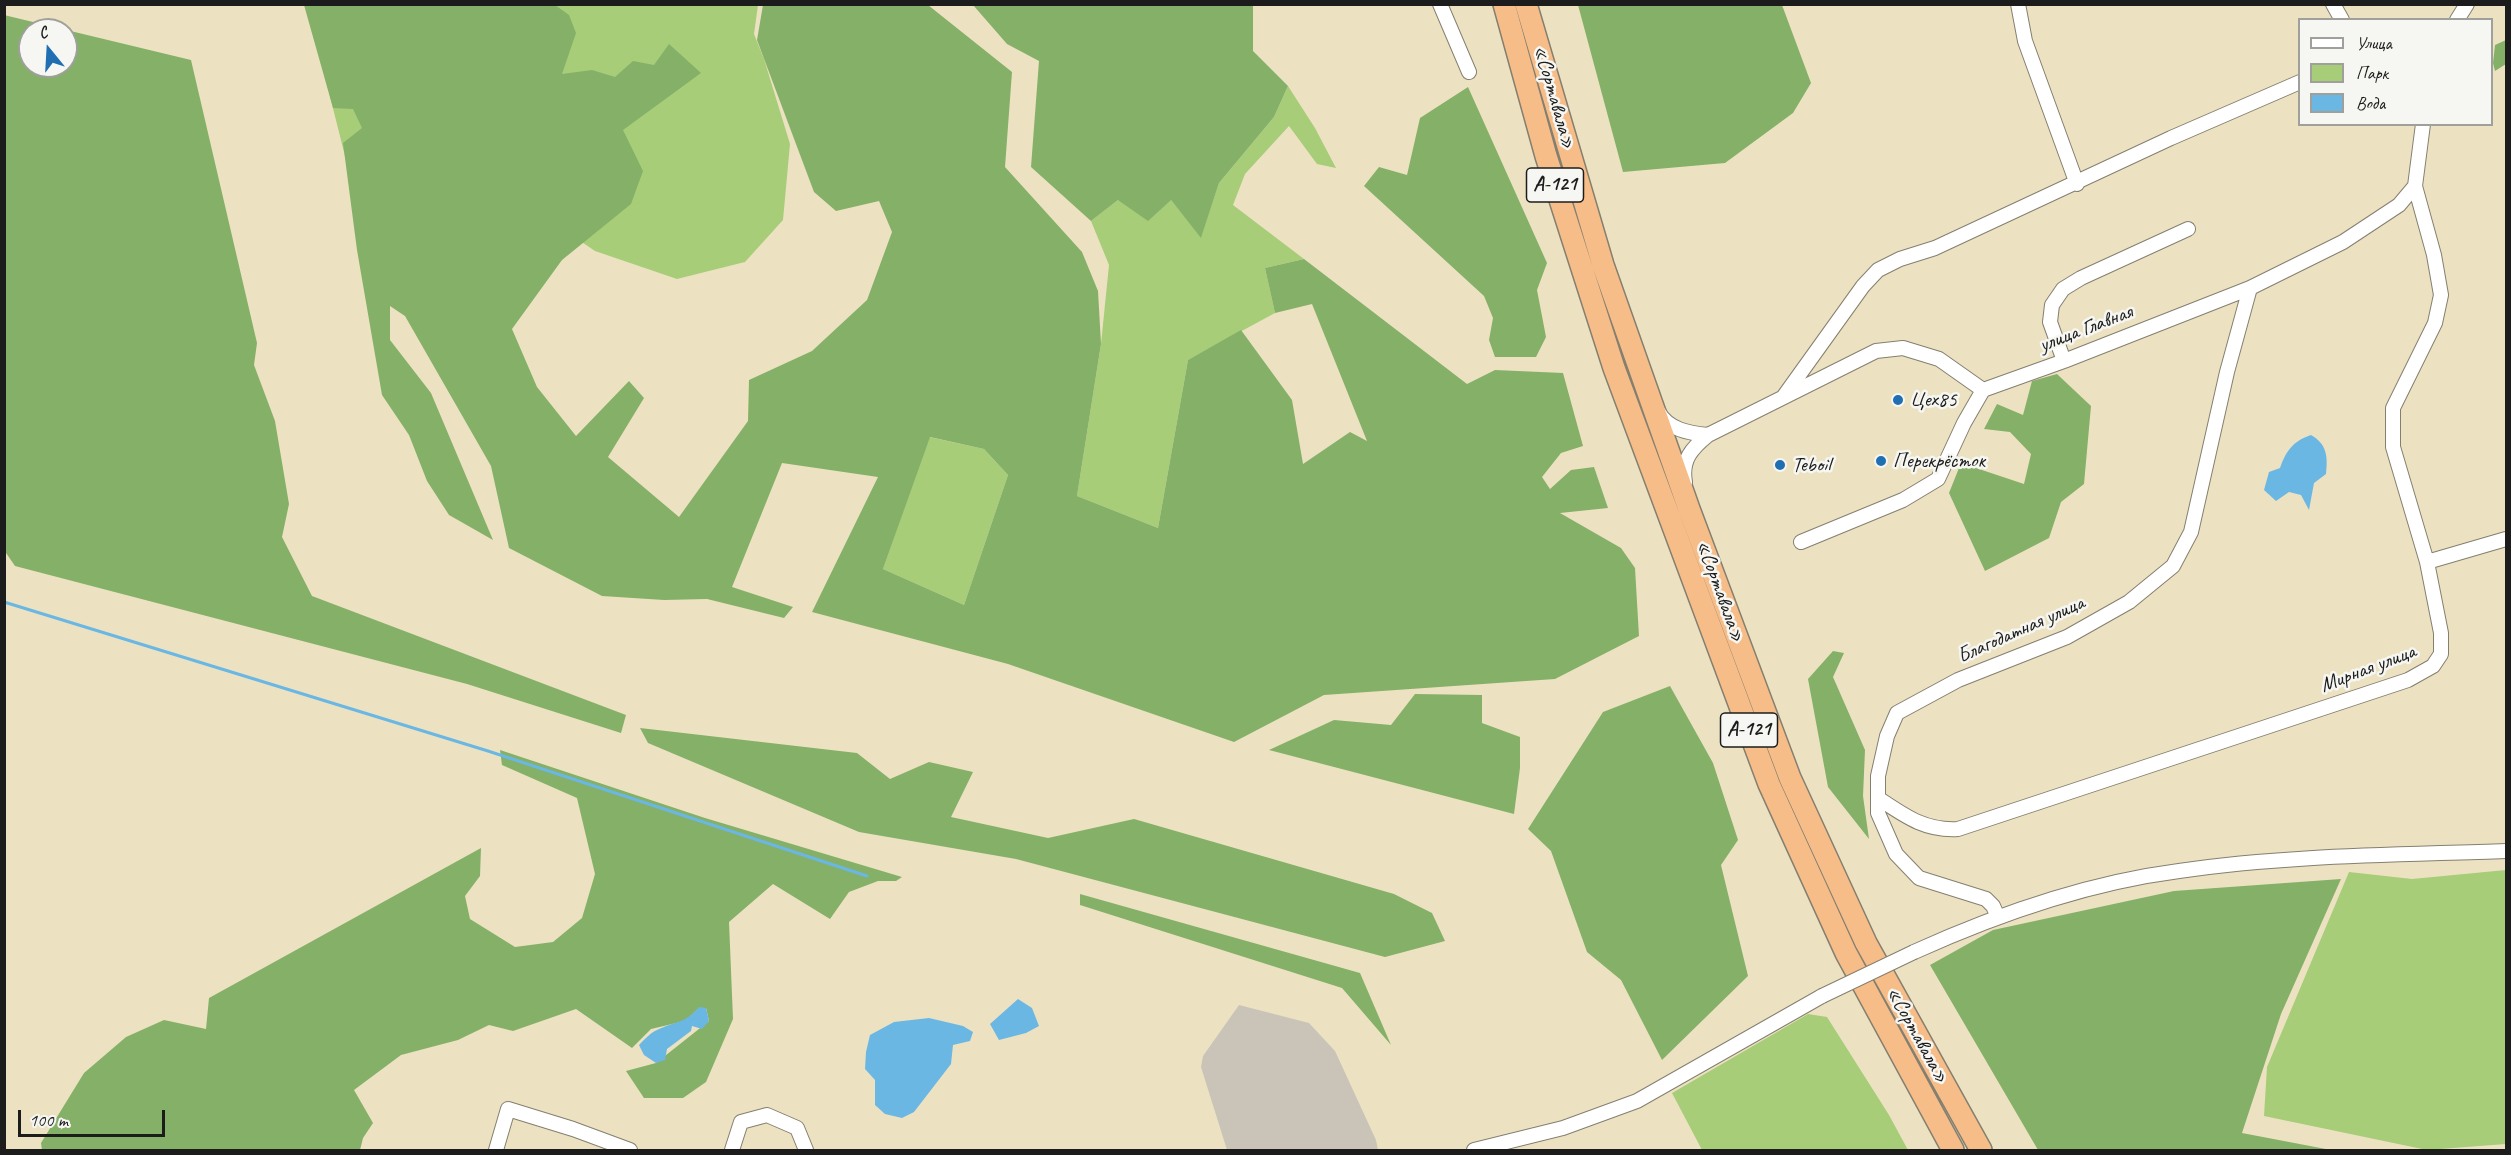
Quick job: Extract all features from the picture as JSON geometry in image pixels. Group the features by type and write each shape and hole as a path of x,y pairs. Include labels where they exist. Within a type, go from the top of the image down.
{"highway":[{"name":"«Сортавала»","path":"1504,4 1546,156 1614,368 1769,784 1846,953 1953,1150"},
{"name":"«Сортавала»","path":"1526,4 1603,265 1689,509 1790,778 1866,943 1981,1150"}],"street":[{"path":"1440,4 1469,72"},
{"path":"2018,4 2025,40 2076,184"},
{"path":"2333,4 2341,18"},
{"path":"2458,18 2468,4"},
{"path":"1783,398 1863,286 1878,270 1900,259 1935,248 2171,138 2298,83"},
{"path":"2415,186 2423,126"},
{"name":"улица Главная","path":"1983,390 2064,362 2250,288 2343,242 2398,205 2415,186"},
{"name":"Мирная улица","path":"1878,798 1919,824 1939,830 1958,829 2408,680 2433,666 2441,654 2441,633 2427,562 2393,447 2393,408 2435,323 2441,295 2434,255 2415,186"},
{"path":"2064,362 2050,322 2052,305 2063,289 2081,278 2188,229"},
{"name":"Благодатная улица","path":"1998,917 1994,906 1986,899 1918,878 1896,854 1878,813 1878,776 1887,736 1897,713 1958,680 2067,637 2129,602 2173,567 2191,532 2227,372 2250,288"},
{"path":"1689,509 1684,476 1686,460 1694,446 1708,435 1876,351 1903,348 1939,359 1983,390 1964,423 1938,479 1903,500 1801,542"},
{"path":"1646,386 1661,417 1670,425 1687,433 1708,435"},
{"path":"2427,562 2506,538"},
{"path":"1474,1150 1563,1128 1637,1101 1822,996 1914,952 1998,917 2049,899 2177,871 2264,861 2506,851"},
{"path":"496,1150 508,1109 630,1150"},
{"path":"732,1150 741,1122 767,1115 797,1128 806,1150"}],"shaded area":[{"path":"1239,1005 1309,1023 1335,1051 1376,1140 1378,1150 1227,1150 1201,1067 1203,1056"}],"green space":[{"path":"304,5 555,5 569,15 576,33 562,74 592,70 615,77 633,61 654,65 669,44 701,73 623,130 643,171 631,204 562,260 512,329 537,387 576,436 629,381 644,398 608,457 679,517 748,421 749,380 812,351 867,300 892,232 879,201 836,211 814,192 757,40 763,5 928,5 1012,72 1005,167 1082,252 1098,291 1101,344 1077,496 1158,528 1188,360 1241,330 1292,400 1303,464 1350,432 1367,441 1312,304 1275,313 1265,268 1304,259 1467,384 1495,370 1563,373 1583,446 1561,453 1542,477 1550,489 1571,470 1594,467 1608,508 1560,513 1621,548 1635,568 1639,636 1555,679 1324,695 1234,742 1008,664 812,612 878,477 782,463 732,587 793,607 784,618 707,599 664,600 602,596 509,548 491,466 405,316 390,306 390,340 431,393 493,540 449,515 427,481 409,435 382,395 357,250 343,143 362,128 353,109 333,108","holes":["930,437 984,449 1008,475 964,605 883,569"]},
{"path":"307,5 758,5 754,34 790,144 783,220 745,262 677,279 595,251 567,232 347,164"},
{"path":"973,5 1253,5 1253,51 1288,86 1274,117 1219,183 1201,238 1171,200 1148,221 1118,200 1091,221 1031,167 1039,61 1007,44"},
{"path":"1578,5 1782,5 1811,83 1793,113 1725,163 1623,172"},
{"path":"4,15 18,18 18,78 78,78 78,33 191,60 257,343 254,365 275,421 289,504 282,537 312,596 626,715 621,733 467,684 15,566 4,550"},
{"path":"2506,40 2506,64 2495,71 2493,63 2495,45"},
{"path":"1288,86 1315,128 1336,168 1317,164 1289,126 1245,174 1233,205 1304,259 1265,268 1275,313 1188,360 1158,528 1077,496 1101,344 1109,265 1091,221 1118,200 1171,200 1201,237 1219,183 1274,117"},
{"path":"1468,87 1547,263 1537,290 1546,337 1536,357 1495,357 1489,340 1493,318 1484,296 1364,186 1379,167 1407,175 1420,118"},
{"path":"2057,374 2091,406 2084,484 2061,502 2049,538 1985,571 1949,493 1961,463 2024,484 2031,454 2010,432 1984,429 1997,404 2023,415 2032,381"},
{"path":"929,437 984,449 1008,475 964,605 883,569"},
{"path":"1833,651 1844,653 1833,677 1865,750 1863,796 1869,839 1828,787 1808,679"},
{"path":"1670,686 1713,763 1738,840 1721,865 1748,976 1662,1060 1621,980 1587,952 1551,851 1528,829 1603,712"},
{"path":"1415,694 1482,695 1482,723 1520,737 1520,768 1514,814 1269,750 1334,720 1391,725"},
{"path":"640,728 857,753 890,779 929,762 973,772 951,817 1048,838 1134,819 1394,894 1432,913 1445,941 1385,957 1016,859 859,832 648,743"},
{"path":"500,750 705,818 902,877 896,881 878,881 849,892 830,919 773,884 729,922 733,1019 706,1082 683,1098 644,1098 626,1071 656,1063 709,1021 706,1008 699,1008 685,1021 651,1029 632,1048 576,1009 513,1031 489,1025 458,1040 401,1055 354,1090 373,1123 363,1138 360,1150 42,1150 41,1143 84,1073 126,1037 164,1020 206,1029 209,998 481,848 480,876 465,896 470,919 515,947 553,942 582,918 595,874 577,798 502,765"},
{"path":"2506,870 2506,1144 2427,1150 2264,1116 2267,1067 2349,872 2412,879"},
{"path":"2341,879 2281,1014 2242,1133 2331,1150 2038,1150 1930,965 1993,930 2174,891"},
{"path":"1080,894 1360,973 1391,1045 1342,988 1080,905"},
{"path":"1808,1014 1827,1017 1889,1115 1908,1150 1702,1150 1672,1093"}],"water":[{"path":"2311,435 2323,447 2327,462 2326,474 2314,483 2309,510 2301,495 2289,492 2276,501 2264,490 2269,472 2280,468 2291,447 2299,440"},
{"path":"1018,999 1032,1008 1039,1026 1026,1033 999,1040 990,1024"},
{"path":"699,1007 706,1008 709,1021 702,1029 692,1026 691,1031 667,1049 665,1060 656,1063 644,1055 639,1045 648,1036 684,1019"},
{"path":"929,1018 963,1026 973,1032 970,1041 953,1045 951,1064 914,1112 902,1118 885,1114 875,1105 875,1080 865,1069 870,1035 894,1022"}],"waterway":[{"path":"4,602 488,751 867,876"}],"place":[{"name":"Цех85","path":"1898,400"},
{"name":"Перекрёсток","path":"1881,461"},
{"name":"Teboil","path":"1780,465"}]}
